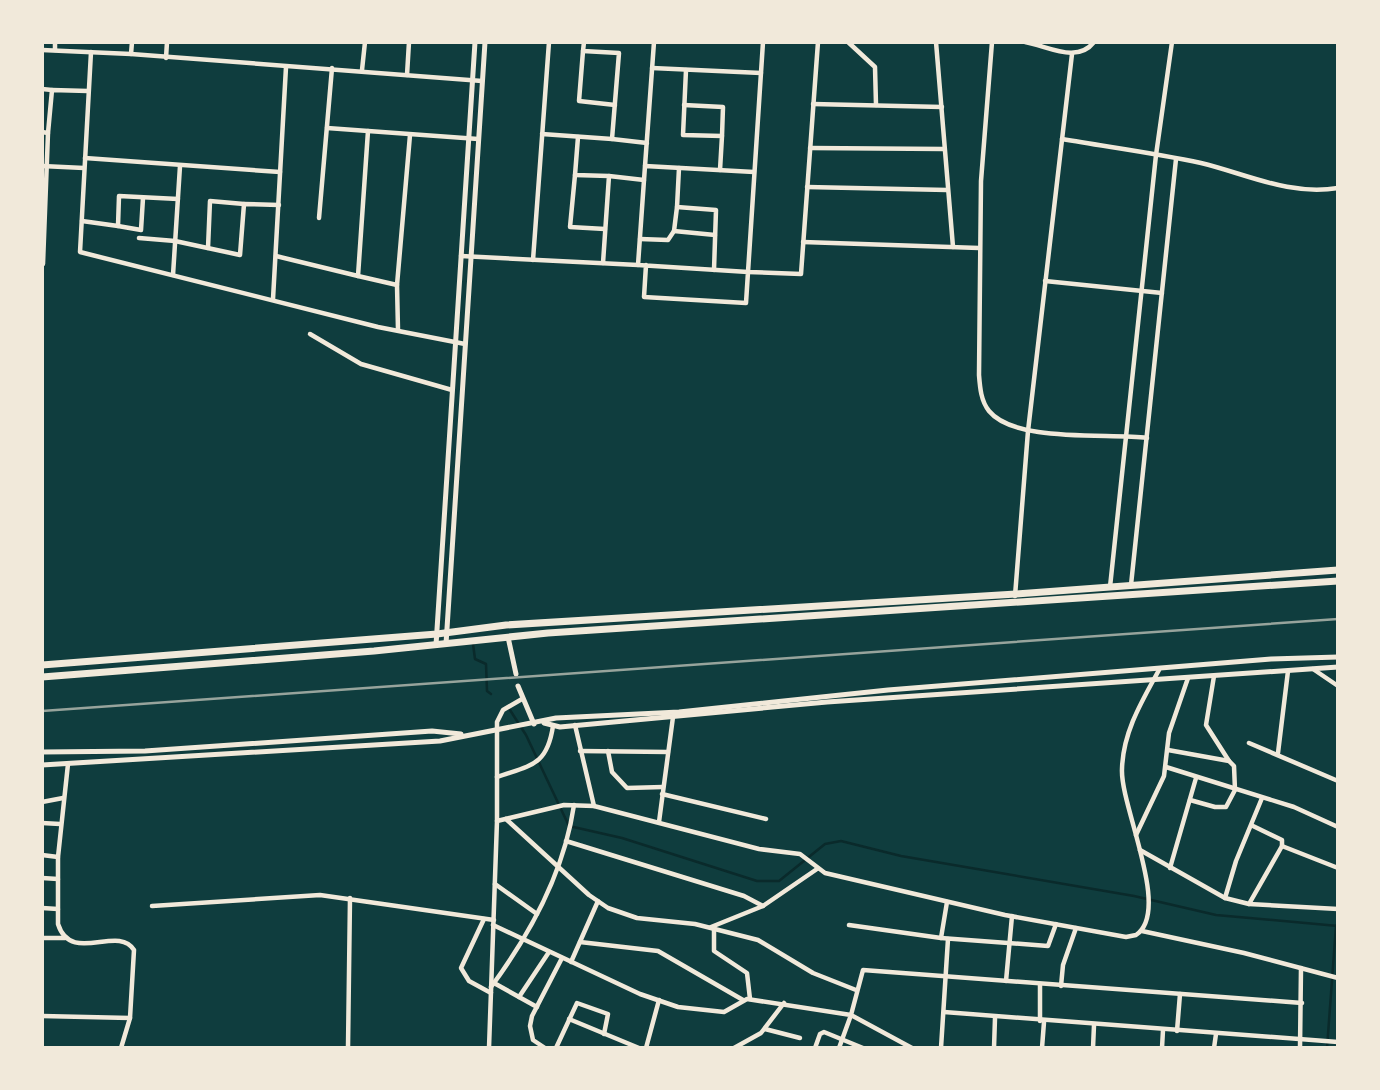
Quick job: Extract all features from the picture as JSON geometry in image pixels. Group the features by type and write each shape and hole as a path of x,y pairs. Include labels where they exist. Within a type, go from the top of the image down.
{"main road":[{"path":"42,677 1338,569"},
{"path":"42,665 437,634 520,624 1338,581"}],"street":[{"path":"55,42 55,50"},
{"path":"131,54 132,42"},
{"path":"166,58 167,42"},
{"path":"362,70 365,42"},
{"path":"407,75 409,42"},
{"path":"436,645 475,42"},
{"path":"446,644 485,42"},
{"path":"533,260 549,42"},
{"path":"584,42 579,101 615,105"},
{"path":"638,265 654,42"},
{"path":"646,265 644,297 746,303 762,42"},
{"path":"461,256 801,274 818,42"},
{"path":"848,42 875,67 876,105"},
{"path":"936,42 953,247"},
{"path":"992,42 981,181 980,392 990,413 1028,431 1147,439"},
{"path":"1026,42 1072,54 1084,51 1094,42"},
{"path":"1110,587 1156,155 1172,42"},
{"path":"42,50 362,70 482,81"},
{"path":"583,51 619,53 612,139"},
{"path":"91,52 80,252 465,344"},
{"path":"1015,598 1028,431 1072,54"},
{"path":"273,299 286,67"},
{"path":"319,218 332,68"},
{"path":"652,68 761,73"},
{"path":"686,70 683,135 722,136"},
{"path":"42,89 88,91"},
{"path":"43,264 45,133 52,90"},
{"path":"684,104 723,107 720,170"},
{"path":"813,104 942,107"},
{"path":"327,128 478,139"},
{"path":"358,276 368,131"},
{"path":"542,134 647,143"},
{"path":"398,330 397,285 410,135"},
{"path":"578,137 570,227 605,229"},
{"path":"1062,139 1204,164 1247,179 1303,189 1338,188"},
{"path":"810,148 944,149"},
{"path":"85,158 280,172"},
{"path":"1131,585 1176,159"},
{"path":"45,166 84,168"},
{"path":"173,275 180,166"},
{"path":"645,166 754,172"},
{"path":"640,239 668,240 674,231 679,168"},
{"path":"575,175 644,180"},
{"path":"603,263 609,176"},
{"path":"807,187 947,190"},
{"path":"118,226 120,196 178,199"},
{"path":"81,221 141,230 143,198"},
{"path":"208,248 210,201 279,205"},
{"path":"139,238 175,241 240,255 244,204"},
{"path":"677,207 716,210 713,270"},
{"path":"674,231 715,234"},
{"path":"803,242 979,248"},
{"path":"276,256 397,285"},
{"path":"1045,281 1162,293"},
{"path":"310,334 361,364 452,390"},
{"path":"508,637 516,674"},
{"path":"42,765 440,741 463,734 544,723 556,718 679,712 888,690 1271,659 1338,657"},
{"path":"544,723 553,726 575,725 827,702 1338,667"},
{"path":"1313,669 1338,686"},
{"path":"1142,931 1147,915 1148,894 1140,850 1123,790 1122,769 1130,724 1159,670"},
{"path":"1278,753 1288,671"},
{"path":"1190,800 1224,807 1230,803 1235,790 1235,770 1206,725 1214,676"},
{"path":"1136,835 1166,768 1172,724 1188,678"},
{"path":"518,686 534,724"},
{"path":"489,1048 497,821 497,722 503,710 522,699"},
{"path":"659,822 673,717"},
{"path":"575,725 594,806"},
{"path":"496,777 542,760 550,745 553,726"},
{"path":"42,752 145,751 432,731 463,734"},
{"path":"1249,743 1278,753 1338,781"},
{"path":"1168,750 1228,761"},
{"path":"580,751 668,752"},
{"path":"608,751 612,772 627,788 663,787"},
{"path":"65,938 58,924 58,857 68,764"},
{"path":"1166,768 1304,811 1338,827"},
{"path":"1170,868 1196,778"},
{"path":"663,794 766,819"},
{"path":"1225,898 1236,861 1253,826 1262,797"},
{"path":"42,802 63,798"},
{"path":"497,821 564,805 594,806 758,849 805,857 817,869 947,902 1126,937 1142,931 1338,978"},
{"path":"492,988 524,941 537,914 558,866 571,822 573,805"},
{"path":"505,819 598,901 637,918 712,928 768,945 813,973 856,990"},
{"path":"42,823 60,824"},
{"path":"1249,904 1282,846 1282,840 1253,826"},
{"path":"567,838 744,896 763,906"},
{"path":"1282,846 1338,868"},
{"path":"1140,850 1225,898 1249,904 1338,909"},
{"path":"42,855 58,857"},
{"path":"712,928 763,906 817,869"},
{"path":"42,878 58,879"},
{"path":"495,884 537,914"},
{"path":"152,906 320,895 484,919 524,941 659,1000 719,1013 750,999 850,1015 912,1048"},
{"path":"348,1048 349,898"},
{"path":"571,962 598,901"},
{"path":"941,938 947,902"},
{"path":"42,908 58,909"},
{"path":"1006,981 1012,916"},
{"path":"484,919 461,968 469,981 519,997 537,1007"},
{"path":"849,925 948,939 1049,946 1056,924"},
{"path":"712,928 713,951 747,973 750,999"},
{"path":"1061,986 1063,965 1076,928"},
{"path":"42,938 65,938 81,943 121,941 131,946 134,955 130,1018 121,1048"},
{"path":"942,1048 948,939"},
{"path":"580,942 658,951 743,1000"},
{"path":"519,997 549,952"},
{"path":"545,1048 537,1045 530,1034 537,1007 562,958"},
{"path":"1300,1048 1301,968"},
{"path":"839,1048 863,970 946,974 1040,985 1302,1003"},
{"path":"1040,985 1042,1048"},
{"path":"1177,1031 1180,994"},
{"path":"646,1048 659,1000"},
{"path":"556,1048 575,1004 582,1002 608,1014 604,1034"},
{"path":"734,1048 752,1040 765,1029 784,1003"},
{"path":"944,1013 1335,1042"},
{"path":"42,1016 130,1018"},
{"path":"994,1048 995,1018"},
{"path":"569,1019 639,1048"},
{"path":"1093,1048 1094,1025"},
{"path":"765,1029 800,1038"},
{"path":"1162,1048 1163,1030"},
{"path":"815,1048 822,1033 843,1038 863,1048"},
{"path":"1214,1048 1216,1034"}],"waterway":[{"path":"473,644 475,659 486,664 487,691 491,694"},
{"path":"510,710 526,735 569,826 622,838 757,881 779,881 825,844 841,841 901,856 1134,896 1216,915 1338,926"},
{"path":"1327,1048 1336,926"}],"railway":[{"path":"42,711 1338,619"}]}
